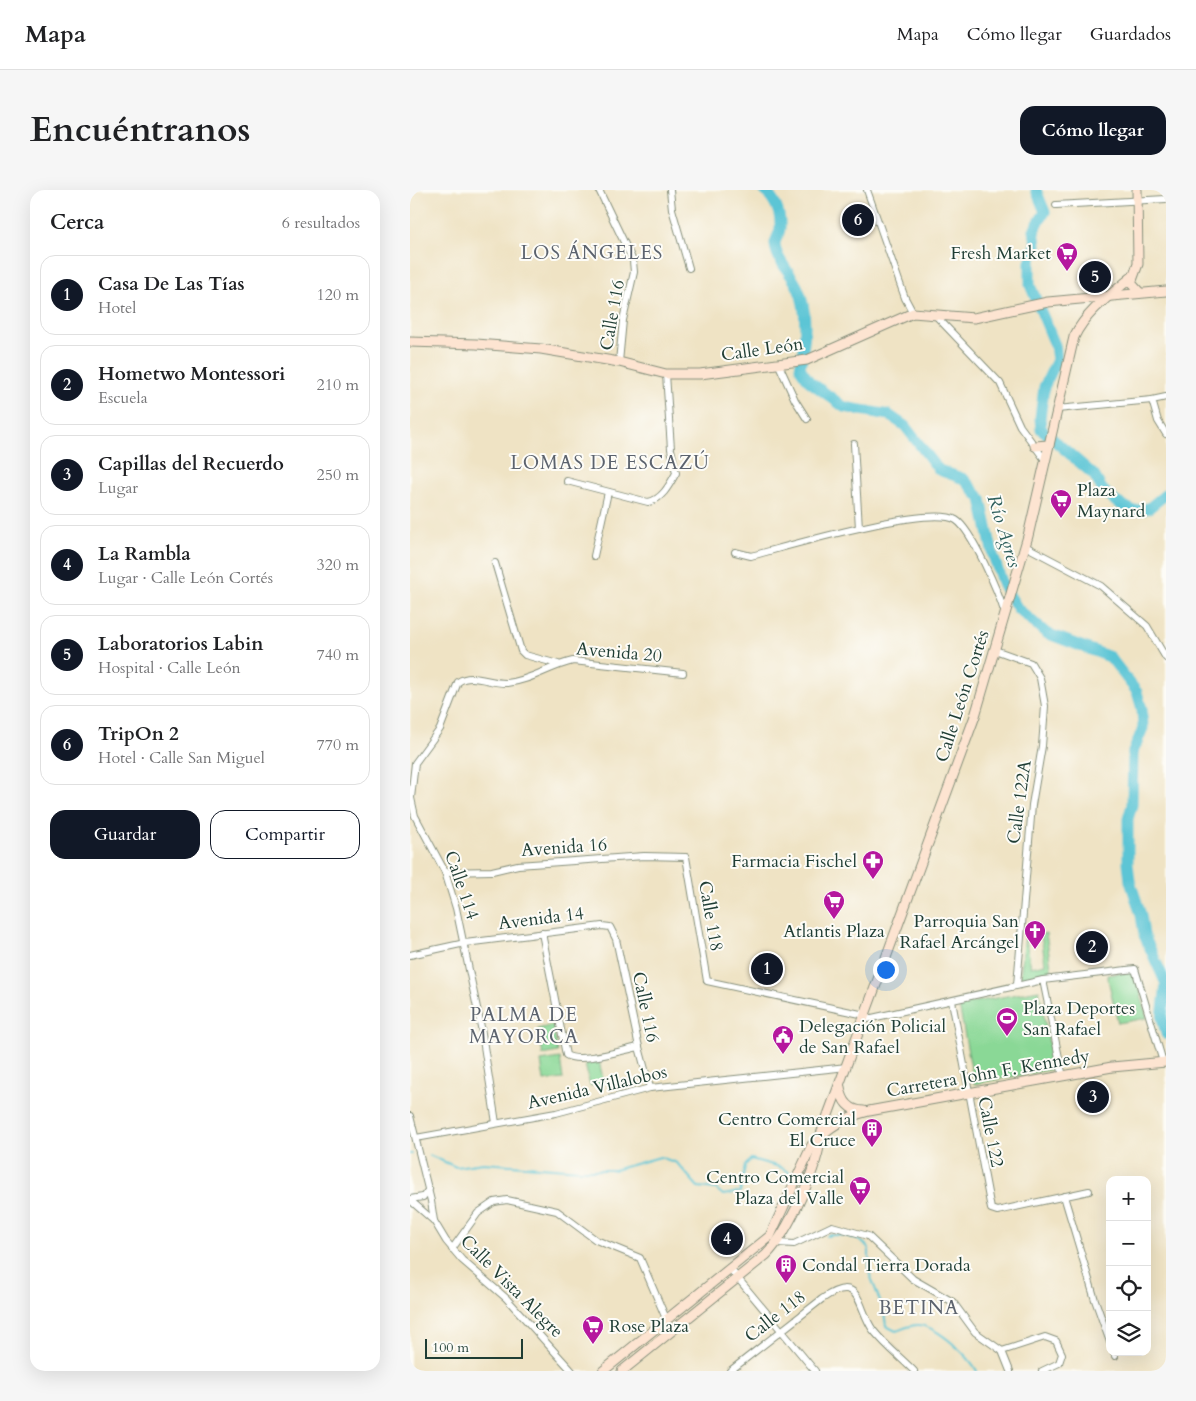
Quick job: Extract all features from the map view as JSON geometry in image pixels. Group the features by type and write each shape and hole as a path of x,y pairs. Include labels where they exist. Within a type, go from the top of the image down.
{"main road":[{"path":"1137,190 1138,264 1132,277 1133,287 1140,293"},
{"name":"Calle León Cortés","path":"622,1371 738,1278 778,1243 791,1220 820,1148 821,1134 840,1087 904,904 974,716 1025,546 1074,337 1080,325 1094,310 1132,277"},
{"path":"913,313 974,318 1048,302 1166,291"},
{"path":"1090,297 1094,300 1094,310"},
{"name":"Calle León","path":"410,342 476,344 541,349 619,362 666,374 700,374 807,360 913,313"},
{"path":"1035,446 1049,444"},
{"name":"Carretera John F. Kennedy","path":"821,1134 844,1119 869,1111 1063,1076 1136,1064 1164,1062"},
{"path":"840,1087 845,1103 852,1108 869,1111"},
{"path":"820,1148 844,1119"},
{"name":"Calle León Cortés","path":"604,1371 731,1270 770,1236 812,1144 821,1134"}],"street":[{"name":"Calle 116","path":"598,190 633,260 634,272 623,320 619,362"},
{"path":"670,190 672,209 689,268"},
{"path":"867,190 905,298 913,313"},
{"path":"1056,205 1166,199"},
{"path":"936,316 1000,383 1020,426 1045,460"},
{"path":"780,364 795,400 806,419"},
{"path":"567,481 648,502 654,501 672,481 676,473 671,449 666,374"},
{"path":"1057,409 1166,397"},
{"path":"1152,400 1158,421 1166,434"},
{"path":"854,444 859,528"},
{"path":"594,556 608,492"},
{"path":"735,552 751,556 859,528 901,520 944,517 955,519 964,527 971,538 1000,596 1005,615"},
{"path":"1025,546 1101,586 1147,626 1166,658"},
{"path":"495,563 521,651 525,655 558,664"},
{"name":"Calle 122A","path":"995,650 1031,664 1040,678 1045,706 1042,746 1032,805 1017,986"},
{"name":"Avenida 20","path":"467,677 506,683 523,680 558,664 573,661 683,673"},
{"name":"Calle 114","path":"467,677 458,682 440,729 415,763 411,798 415,816 445,872 465,943 496,1123"},
{"name":"Calle 118","path":"686,857 707,981 864,1017"},
{"name":"Avenida 16","path":"445,872 492,871 518,865 625,858 686,857"},
{"name":"Avenida 14","path":"410,955 465,943 602,926 610,927 614,933"},
{"path":"542,933 566,1055 571,1058 639,1047"},
{"name":"Calle 116","path":"614,933 650,1088"},
{"path":"864,1017 952,1001 1044,980 1135,969 1164,1062"},
{"path":"1044,980 1063,1076"},
{"name":"Calle 122","path":"952,1001 991,1209 997,1211 1064,1196"},
{"name":"Avenida Villalobos","path":"416,1138 556,1113 650,1088 847,1067"},
{"path":"410,1116 429,1189 434,1220"},
{"path":"410,1200 423,1197 429,1189"},
{"path":"1089,1191 1064,1196 1094,1300 1106,1332"},
{"name":"Calle Vista Alegre","path":"410,1200 434,1220 452,1250 506,1298 572,1371"},
{"path":"452,1250 470,1222 478,1213 494,1202 507,1200 557,1211 601,1242 636,1254 640,1258 667,1321"},
{"path":"778,1243 794,1244 832,1226 868,1236 904,1272 953,1302 975,1332 1002,1351 1010,1371"},
{"path":"731,1270 815,1371"},
{"name":"Calle 118","path":"730,1371 782,1329 834,1291 842,1289 853,1292 861,1300 873,1330 914,1371"},
{"path":"1002,1351 1049,1337 1056,1341 1062,1354 1062,1359 1059,1364 1042,1371"}],"green space":[{"path":"1046,933 1052,974 1020,979 1025,935 1031,967 1045,964 1041,934"},
{"path":"1135,971 1147,1018 1118,1023 1107,975"},
{"name":"Plaza Deportes San Rafael","path":"1039,990 1054,1069 974,1084 959,1005"},
{"path":"553,1025 558,1052 543,1055 538,1029"},
{"path":"560,1058 563,1079 544,1081 541,1061"},
{"path":"599,1061 604,1083 590,1086 585,1064"}],"waterway":[{"name":"Río Agres","path":"764,190 774,202 778,212 780,230 775,243 778,255 798,288 804,307 805,328 800,368 809,381 844,407 889,415 905,426 939,470 964,479 981,499 993,555 1003,585 1018,609 1046,633 1110,657 1137,692 1142,709 1143,728 1133,752 1132,805 1128,819 1128,863 1130,881 1141,915 1144,935 1166,984 1162,1018 1166,1034"},
{"path":"1036,190 1045,212 1034,230 1036,245 1030,262 1030,285 1055,345 1057,360 1044,387 1040,418 1041,429 1094,475 1102,489 1116,502 1134,511 1149,508 1166,494"},
{"path":"429,1155 456,1167 483,1163 581,1170 614,1170 660,1157 677,1163 698,1187 716,1189 723,1195 740,1192 745,1166 751,1159 780,1167 795,1176"},
{"path":"827,1236 849,1237 860,1241 869,1248 869,1272 884,1312 886,1326 896,1331 916,1325 927,1327 943,1336 960,1350 977,1371"}],"place":[{"name":"TripOn 2","path":"858,220"},
{"name":"Fresh Market","path":"1067,272"},
{"name":"Laboratorios Labin","path":"1095,277"},
{"name":"Plaza Maynard","path":"1061,519"},
{"name":"Farmacia Fischel","path":"873,880"},
{"name":"Atlantis Plaza","path":"834,920"},
{"name":"Hometwo Montessori","path":"1092,947"},
{"name":"Parroquia San Rafael Arcángel","path":"1035,950"},
{"name":"Casa De Las Tías","path":"767,969"},
{"name":"Plaza Deportes San Rafael","path":"1007,1037"},
{"name":"Delegación Policial de San Rafael","path":"783,1055"},
{"name":"Capillas del Recuerdo","path":"1093,1097"},
{"name":"Centro Comercial El Cruce","path":"872,1148"},
{"name":"Centro Comercial Plaza del Valle","path":"860,1206"},
{"name":"La Rambla","path":"727,1239"},
{"name":"Condal Tierra Dorada","path":"786,1284"},
{"name":"Rose Plaza","path":"593,1345"}],"district":[{"name":"LOS ÁNGELES","path":"592,252"},
{"name":"LOMAS DE ESCAZÚ","path":"610,462"},
{"name":"PALMA DE MAYORCA","path":"524,1025"},
{"name":"BETINA","path":"919,1307"}]}
